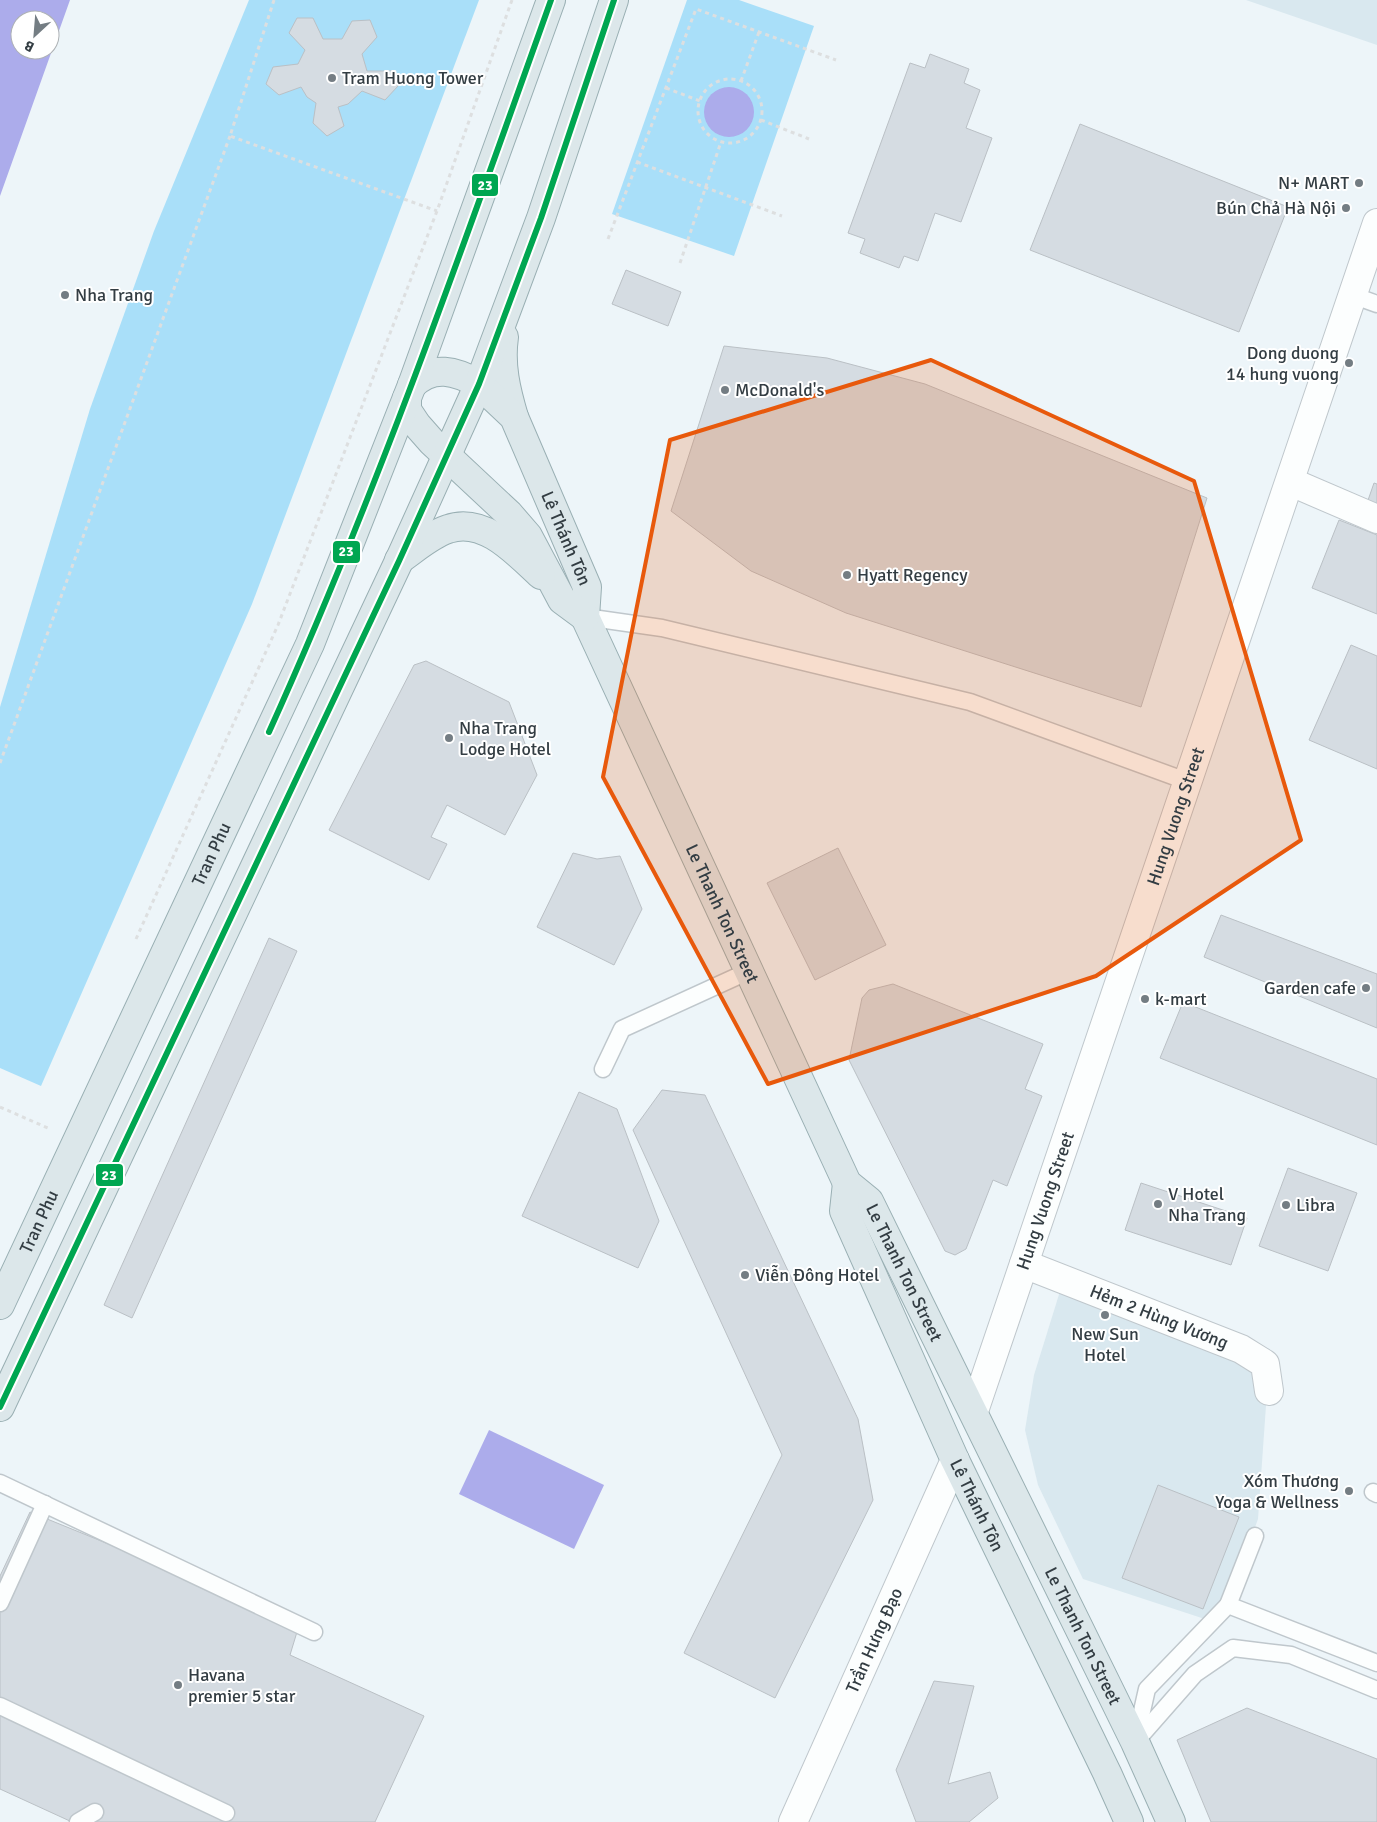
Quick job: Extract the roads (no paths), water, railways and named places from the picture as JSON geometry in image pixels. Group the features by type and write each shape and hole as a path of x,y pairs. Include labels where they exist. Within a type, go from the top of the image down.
{"main road":[{"name":"Tran Phu","path":"0,1304 310,644 410,391 551,0"},
{"path":"0,1407 399,561 479,384 506,317 614,0"},
{"path":"506,317 501,356 506,390 514,417"},
{"path":"446,456 417,425 407,410 410,391 422,375 436,371 468,378 479,384"},
{"name":"Lê Thánh Tôn","path":"479,384 514,417 587,587 585,617"},
{"name":"Lê Thánh Tôn","path":"446,456 485,490 528,536 551,584 562,600 585,617"},
{"path":"399,561 436,535 450,528 474,527 513,549 551,584"},
{"name":"Le Thanh Ton Street","path":"585,617 847,1183 869,1201 974,1411 1135,1742 1171,1822"},
{"name":"Lê Thánh Tôn","path":"847,1183 844,1211 955,1460 1105,1768 1128,1822"},
{"path":"955,1460 974,1411"},
{"path":"1105,1768 1135,1742"}],"street":[{"name":"Hung Vuong Street","path":"974,1411 1291,482 1364,300 1377,223"},
{"path":"1291,482 1377,519"},
{"name":"Hẻm 2 Hùng Vương","path":"1024,1264 1241,1349 1265,1364 1270,1391"},
{"name":"Trần Hưng Đạo","path":"793,1822 955,1460"}],"lane":[{"path":"585,617 662,628 970,702 1189,782"},
{"path":"603,1069 622,1029 749,971"},
{"path":"0,1483 314,1632"},
{"path":"0,1603 45,1504"},
{"path":"1135,1742 1147,1689 1228,1605 1255,1536"},
{"path":"1228,1605 1377,1663"},
{"path":"1135,1742 1195,1674 1233,1648 1291,1655 1377,1690"},
{"path":"0,1706 226,1813"},
{"path":"78,1822 95,1812"}],"place":[{"name":"Tram Huong Tower","path":"332,78"},
{"name":"N+ MART","path":"1359,183"},
{"name":"Bún Chả Hà Nội","path":"1346,208"},
{"name":"Nha Trang","path":"65,295"},
{"name":"Dong duong 14 hung vuong","path":"1349,363"},
{"name":"McDonald's","path":"725,390"},
{"name":"Hyatt Regency","path":"847,575"},
{"name":"Nha Trang Lodge Hotel","path":"449,738"},
{"name":"Garden cafe","path":"1366,988"},
{"name":"k-mart","path":"1145,999"},
{"name":"V Hotel Nha Trang","path":"1158,1204"},
{"name":"Libra","path":"1286,1205"},
{"name":"Viễn Đông Hotel","path":"745,1275"},
{"name":"New Sun Hotel","path":"1105,1315"},
{"name":"Xóm Thương Yoga & Wellness","path":"1349,1491"},
{"name":"Havana premier 5 star","path":"178,1685"}]}
